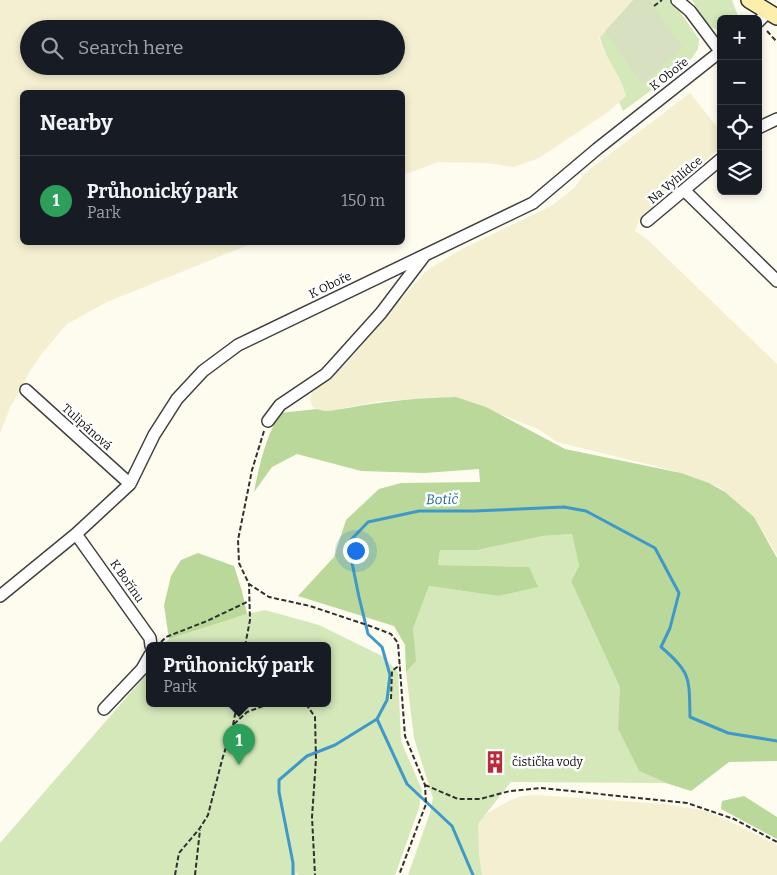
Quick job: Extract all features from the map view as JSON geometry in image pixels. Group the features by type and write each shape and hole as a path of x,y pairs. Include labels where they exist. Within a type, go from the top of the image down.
{"main road":[{"path":"748,0 768,17"}],"street":[{"path":"677,0 690,11 717,46"},
{"name":"K Oboře","path":"0,596 76,534 130,484 154,435 177,399 203,371 238,345 533,203 597,149 717,54"},
{"path":"762,126 777,120"},
{"name":"Na Vyhlídce","path":"646,221 717,162"},
{"path":"684,190 777,281"},
{"path":"268,422 280,405 326,374 336,364 381,313 426,253"},
{"name":"Tulipánová","path":"26,390 130,484"},
{"name":"K Bořínu","path":"76,534 150,638 150,642"},
{"path":"104,709 142,669 146,662"}],"path":[{"path":"654,6 662,0"},
{"path":"767,31 777,42"},
{"path":"246,642 250,620 249,584 239,563 238,540 252,470 268,422"},
{"path":"249,584 269,597 310,606 391,634 398,643 405,736 425,785 426,804 400,875"},
{"path":"161,642 166,637 207,621 249,601"},
{"path":"392,699 392,671 400,665"},
{"path":"174,875 179,853 200,828 208,815 222,760 234,725 236,707"},
{"path":"234,725 247,712 261,707"},
{"path":"308,707 315,718 316,759 312,817 315,875"},
{"path":"425,785 458,798 480,799 510,791 541,788 687,802 734,819 777,842"},
{"path":"195,875 200,828"}],"shaded area":[{"path":"0,0 633,0 599,38 603,50 613,64 624,86 626,96 608,112 539,158 514,167 487,163 438,162 405,174 405,90 20,90 20,245 248,245 107,302 67,324 43,352 30,371 11,406 0,433"},
{"path":"690,93 717,127 717,151 639,220 635,231 647,239 777,364 777,555 754,517 719,487 675,471 557,442 538,429 456,397 381,401 322,411 313,407 310,401 312,391 347,363 427,270 462,249 553,205 575,187 585,173"},
{"path":"537,795 664,804 702,810 777,845 777,875 482,875 477,836 480,820 489,812 509,801 522,796"}],"green space":[{"path":"633,0 669,0 676,6 699,39 698,49 692,58 623,111 619,102 626,96 624,88 605,52 600,37"},
{"path":"634,0 649,0 682,47 642,84 605,31"},
{"path":"692,0 732,0 738,15 717,15 717,29 710,27"},
{"path":"456,397 486,407 565,449 681,473 709,483 725,492 754,517 777,558 777,761 729,762 691,791 666,783 639,771 618,729 620,687 571,581 579,566 572,534 543,536 478,550 440,550 438,565 529,567 538,587 498,596 429,586 413,629 416,661 406,672 405,645 394,626 298,596 334,557 346,520 379,489 401,483 480,482 479,469 424,473 361,471 297,454 272,467 254,492 267,442 280,413 317,409 324,411 402,400"},
{"path":"572,534 579,566 571,581 621,687 618,729 639,771 666,783 511,782 478,824 482,875 408,875 430,813 433,798 414,738 406,672 415,661 413,629 429,586 498,596 529,567 438,565 440,550 478,550 543,536"},
{"path":"198,553 234,566 247,614 169,639 164,605 171,576 181,560"},
{"path":"265,610 319,625 382,656 398,672 401,741 422,790 419,808 395,875 297,875 298,872 295,875 0,875 0,843 146,675 146,707 331,707 331,642 166,642 169,639"},
{"path":"744,796 777,817 777,839 721,809 722,801"}],"waterway":[{"name":"Botič","path":"293,875 293,863 279,792 279,780 307,756 335,745 377,719 387,700 390,675 382,647 368,634 348,543 368,522 419,511 474,511 564,507 586,511 655,548 679,593 670,628 661,647 684,671 687,678 690,717 728,733 777,741"},
{"path":"377,719 407,784 452,826 473,875"}],"place":[{"name":"čistička vody","path":"495,762"},
{"name":"Průhonický park","path":"239,765"}]}
